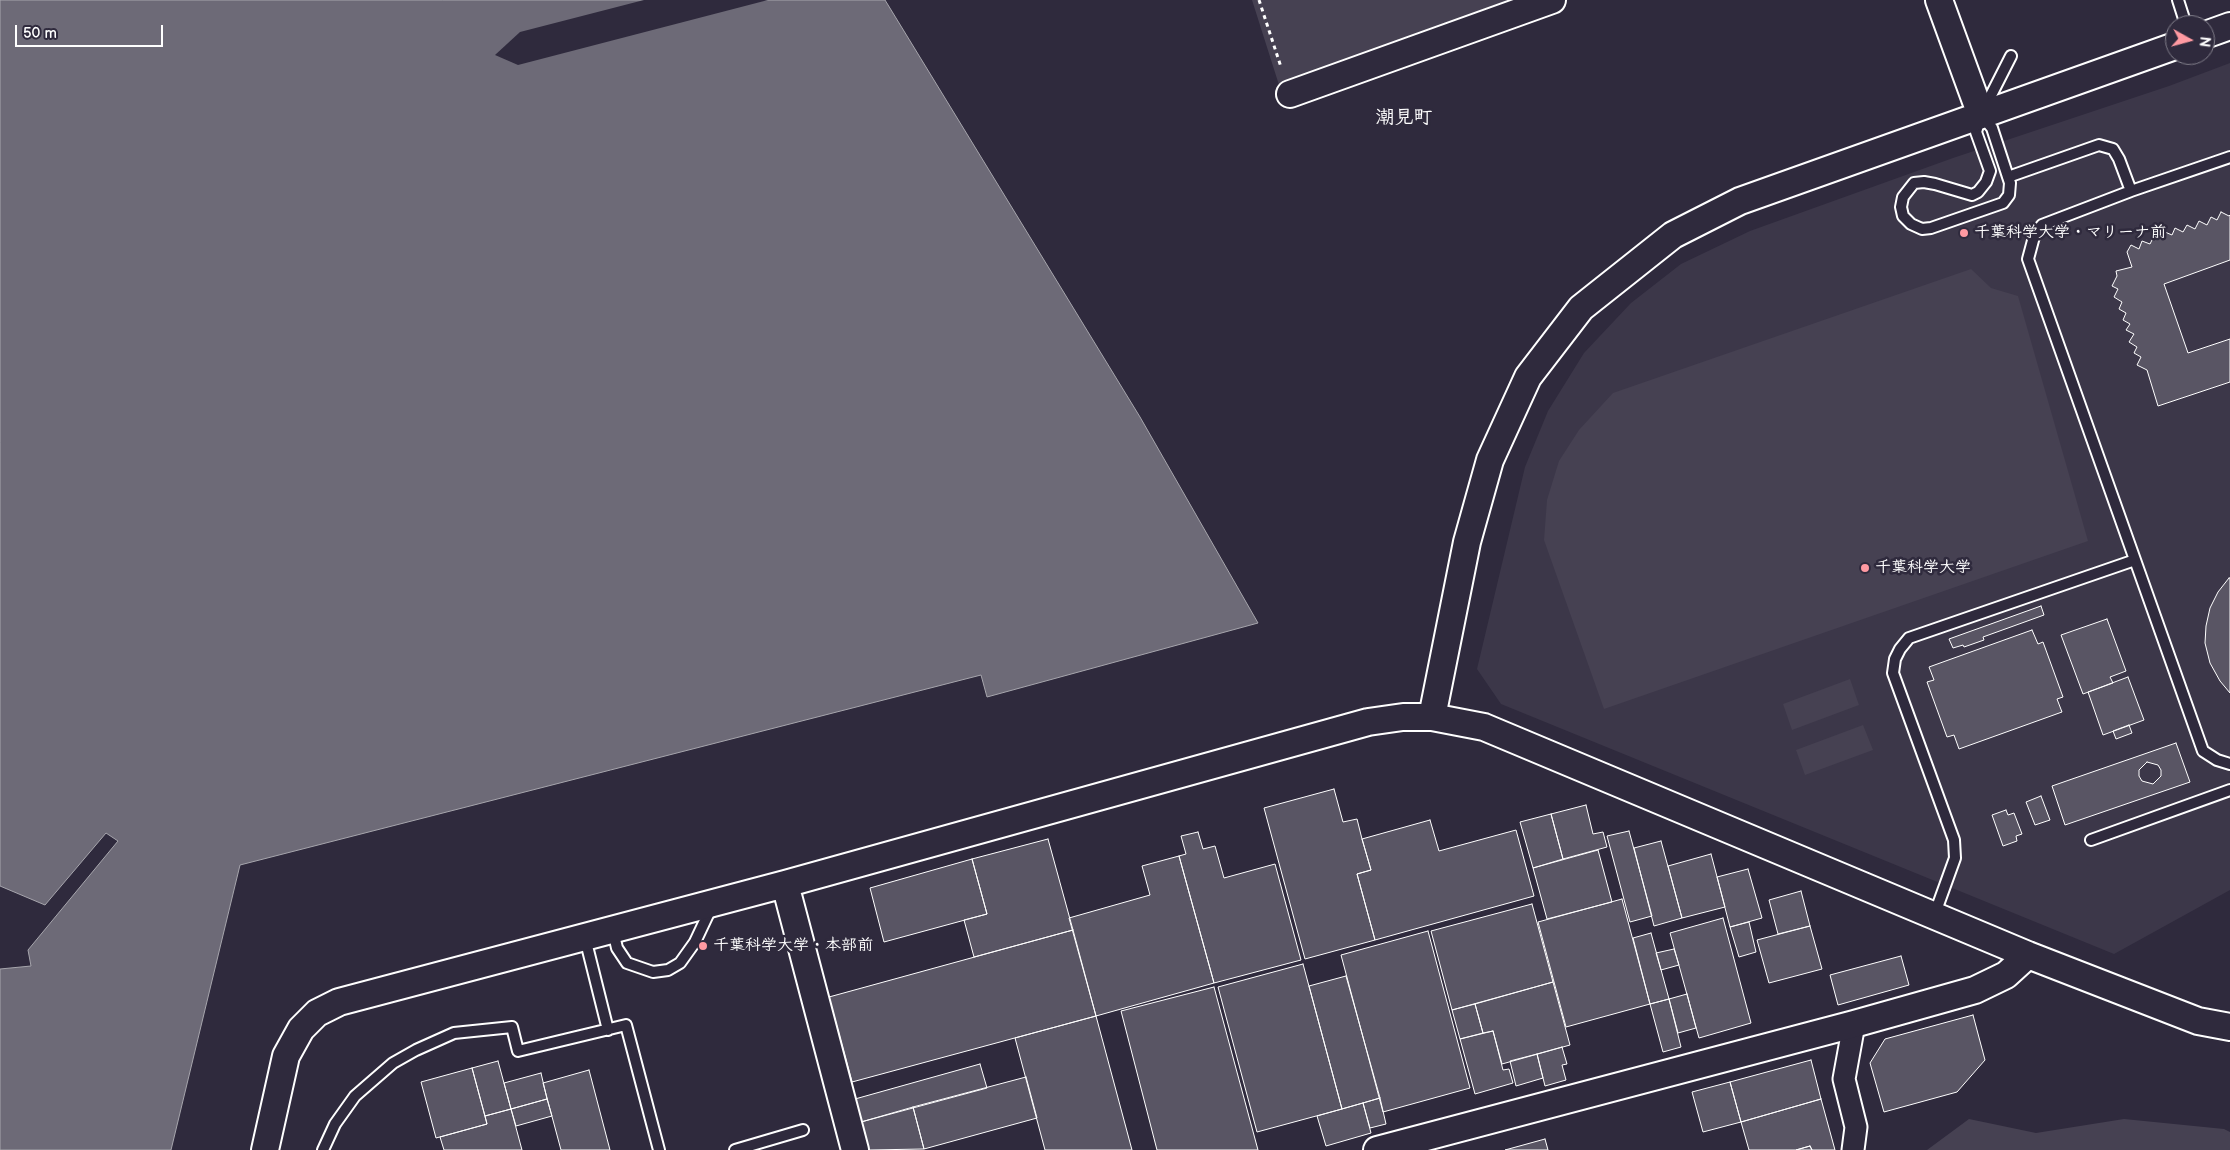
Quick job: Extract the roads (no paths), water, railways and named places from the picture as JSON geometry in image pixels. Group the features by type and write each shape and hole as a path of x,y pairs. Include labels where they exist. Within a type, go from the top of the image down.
{"street":[{"path":"1290,94 1552,0"},
{"path":"1939,0 1981,115"},
{"path":"2215,31 2230,26"},
{"path":"1432,716 1467,542 1490,460 1528,377 1581,308 1673,235 1740,201 2165,50"},
{"path":"265,1150 286,1056 301,1029 317,1013 339,1002 785,884 1368,722 1404,717 1432,716 1484,727 2028,955 2198,1021 2230,1026"},
{"path":"785,884 855,1150"},
{"path":"1377,1150 1854,1024 1975,990 2006,975 2028,955"},
{"path":"1853,1150 1856,1126 1844,1079 1854,1024"}],"lane":[{"path":"2178,0 2183,15"},
{"path":"1981,115 1992,128 2010,182 2009,195 2003,203 1931,228 1922,229 1903,216 1901,207 1903,196 1914,183 1935,184 1972,194 1978,192 1986,182 1990,171 1976,132 1981,115 2010,56"},
{"path":"2008,177 2099,145 2113,149 2120,159 2131,191"},
{"path":"2230,157 2131,191 2042,225 2035,233 2028,259 2203,751 2217,760 2230,764"},
{"path":"1934,916 1955,858 1954,840 1893,673 1900,649 1909,638 2136,560"},
{"path":"2091,840 2230,790"},
{"path":"612,930 617,948 627,963 653,972 668,970 680,963 695,942 713,903"},
{"path":"585,937 608,1030"},
{"path":"322,1150 336,1124 355,1096 393,1063 416,1050 454,1033 512,1027 518,1051 626,1025 659,1150"},
{"path":"735,1150 804,1130"}],"place":[{"name":"千葉科学大学・マリーナ前","path":"1964,233"},
{"name":"千葉科学大学","path":"1865,568"},
{"name":"千葉科学大学・本部前","path":"703,946"}],"district":[{"name":"潮見町","path":"1404,118"}]}
